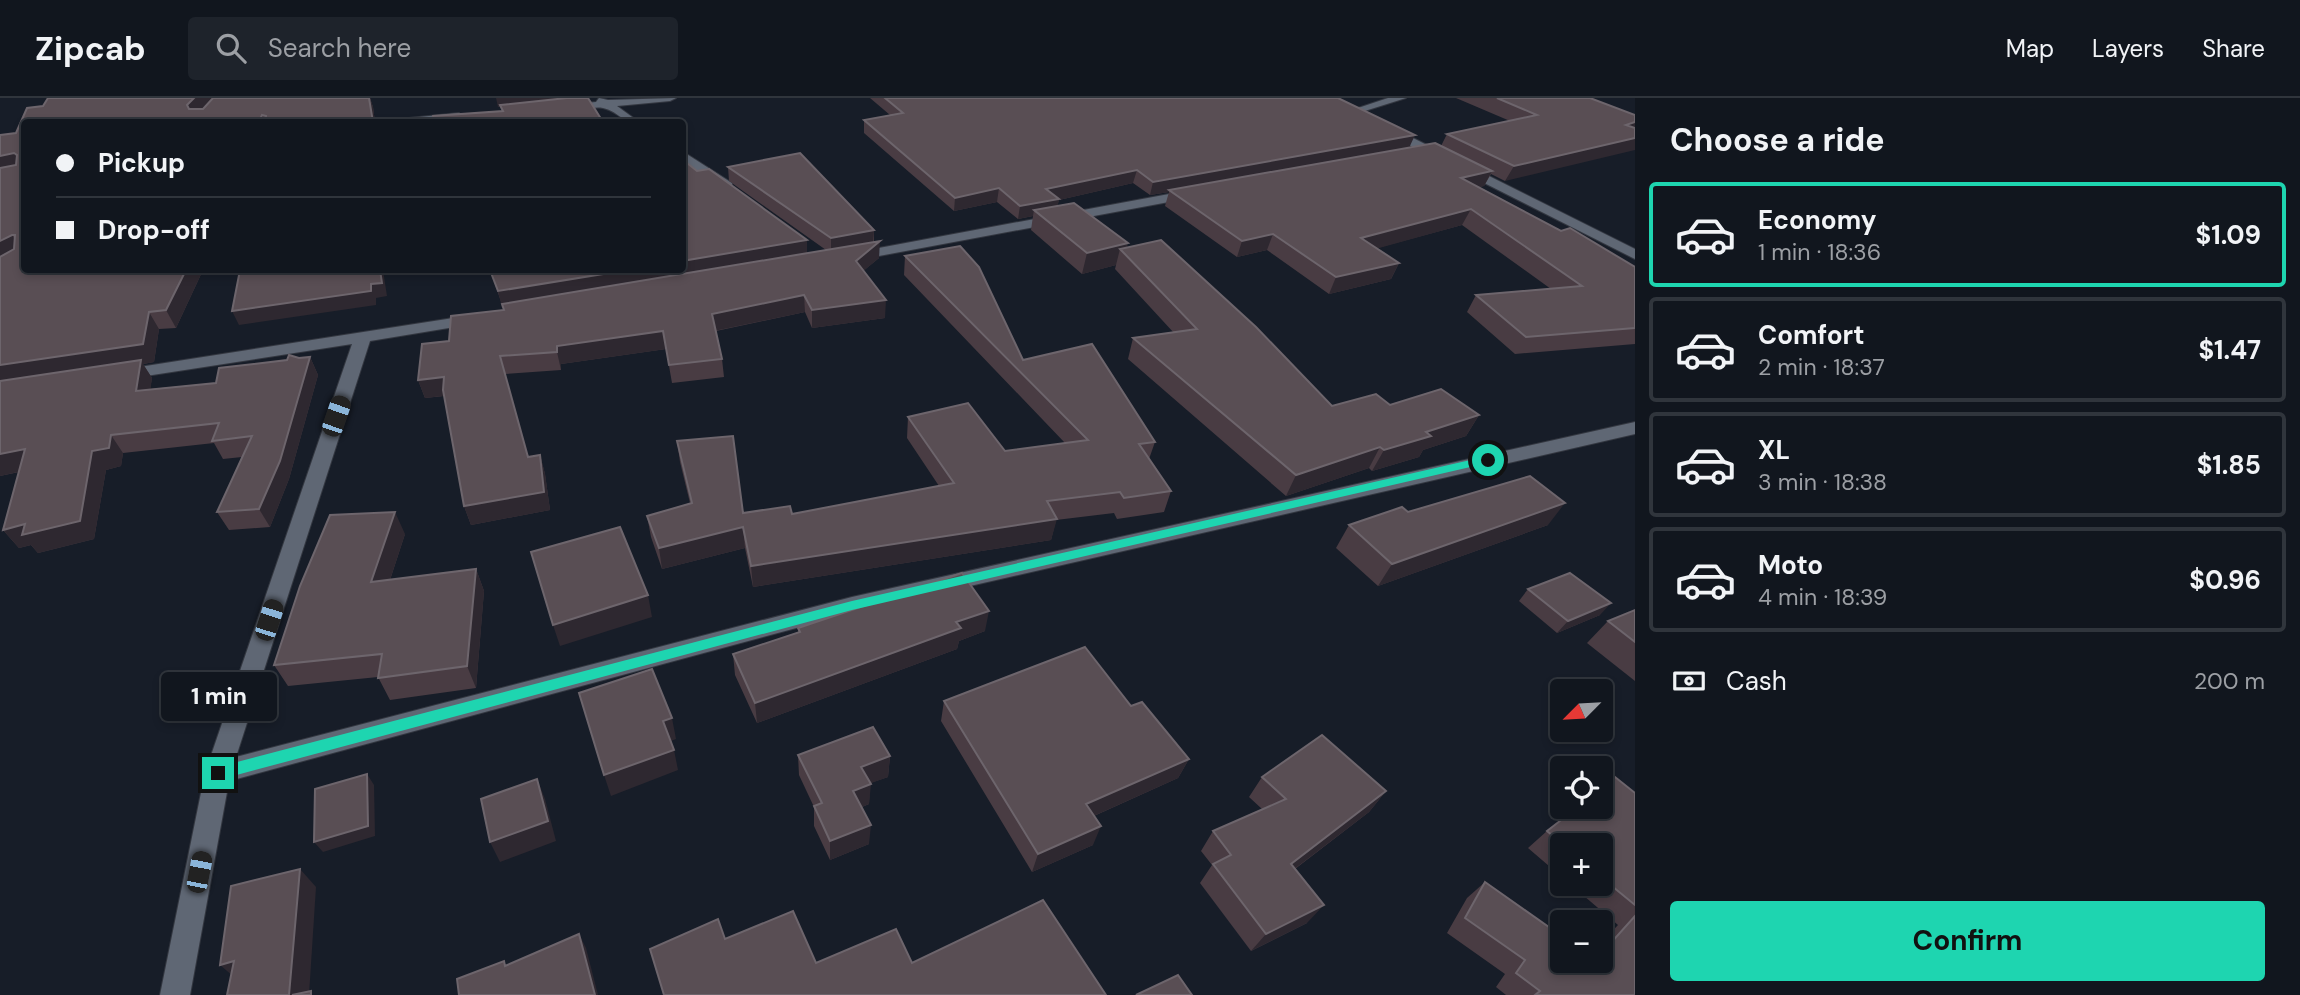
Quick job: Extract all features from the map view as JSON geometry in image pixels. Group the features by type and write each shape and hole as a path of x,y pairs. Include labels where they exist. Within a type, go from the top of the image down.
{"street":[{"path":"553,109 601,101 670,98"},
{"path":"1400,98 1348,110 1635,255"},
{"path":"601,101 628,119"},
{"path":"442,119 475,116"},
{"path":"1402,156 1429,150"},
{"path":"686,158 743,198"},
{"path":"837,259 1212,191"},
{"path":"107,377 498,316"},
{"path":"175,995 218,773 362,339"},
{"path":"218,773 852,605 1635,428"}],"building":[{"path":"48,98 194,98 187,105 189,109 203,109 213,98 369,98 372,119 266,119 266,116 262,115 260,119 22,119 27,108 43,106"},
{"path":"588,98 601,119 432,119 433,116 503,111 500,105"},
{"path":"885,98 1338,98 1415,135 1153,182 1137,170 1046,189 1059,199 1020,206 999,188 955,198 864,120 903,113"},
{"path":"1497,98 1590,98 1635,115 1635,122 1626,125 1635,128 1635,138 1514,166 1447,134 1537,115"},
{"path":"21,122 21,273 184,273 166,310 149,312 143,344 0,365 0,257 14,249 15,235 0,241 0,168 16,165 17,155 14,153 0,156 0,135 16,133"},
{"path":"1435,143 1492,171 1461,178 1561,231 1570,228 1635,267 1635,328 1526,337 1476,295 1582,286 1471,209 1361,238 1399,263 1336,277 1273,234 1242,241 1169,190"},
{"path":"800,153 874,230 831,238 728,167"},
{"path":"686,162 697,171 709,169 807,240 686,260"},
{"path":"1074,203 1128,243 1087,253 1034,210"},
{"path":"1161,240 1256,327 1332,406 1376,394 1390,405 1441,389 1479,415 1426,432 1431,436 1384,450 1380,447 1296,475 1133,338 1197,329 1120,249"},
{"path":"880,241 856,261 886,300 812,310 804,295 712,314 722,359 669,365 663,331 557,346 557,352 500,356 528,457 540,455 544,492 464,506 443,390 444,377 418,380 422,344 449,341 451,316 504,310 502,304"},
{"path":"960,246 979,267 1023,360 1092,344 1155,442 1139,444 1171,491 1124,498 1120,492 1047,501 1057,519 751,566 743,527 659,548 647,516 692,503 677,441 733,436 743,513 790,506 792,514 954,483 908,417 968,403 1005,451 1088,440 905,256"},
{"path":"239,273 380,273 382,283 371,284 371,291 232,311"},
{"path":"491,273 609,273 498,291"},
{"path":"289,355 310,357 280,461 259,509 217,512 252,436 212,441 219,423 111,435 109,448 92,451 80,521 22,535 25,524 3,530 25,449 0,454 0,381 141,360 136,391 216,383 219,368 287,360"},
{"path":"1530,476 1565,503 1392,564 1349,525 1402,507 1408,512"},
{"path":"395,512 371,582 476,569 467,666 378,678 382,654 274,665 300,586 330,515"},
{"path":"620,527 648,595 553,625 531,552"},
{"path":"962,573 989,611 956,622 961,628 755,703 733,654 800,632 798,628"},
{"path":"1570,573 1611,603 1568,621 1528,589"},
{"path":"1635,610 1635,642 1608,621"},
{"path":"1085,647 1131,706 1142,702 1189,759 1086,804 1101,826 1038,854 944,701"},
{"path":"652,669 672,718 663,721 674,750 604,775 579,693"},
{"path":"873,727 890,756 861,767 871,784 853,791 871,825 830,841 814,806 822,803 798,755"},
{"path":"1322,735 1386,791 1291,864 1324,905 1266,934 1213,864 1231,855 1213,831 1286,799 1262,777"},
{"path":"367,774 368,826 314,842 315,789"},
{"path":"1615,777 1635,793 1635,905 1613,887 1613,833 1550,833 1547,831 1562,819 1613,819"},
{"path":"537,779 548,821 490,842 481,799"},
{"path":"300,869 289,995 227,995 234,961 220,965 231,886"},
{"path":"1485,882 1550,928 1550,973 1613,973 1613,941 1635,916 1635,995 1535,995 1540,991 1516,973 1525,960 1465,918"},
{"path":"1043,900 1106,995 664,995 650,949 718,919 725,939 793,911 816,963 896,929 912,963"},
{"path":"579,934 595,995 459,995 457,979 504,961 505,966"},
{"path":"1178,975 1192,995 1136,995"},
{"path":"311,991 311,995 292,995"}],"route":[{"path":"218,773 852,605 1488,460"}]}
